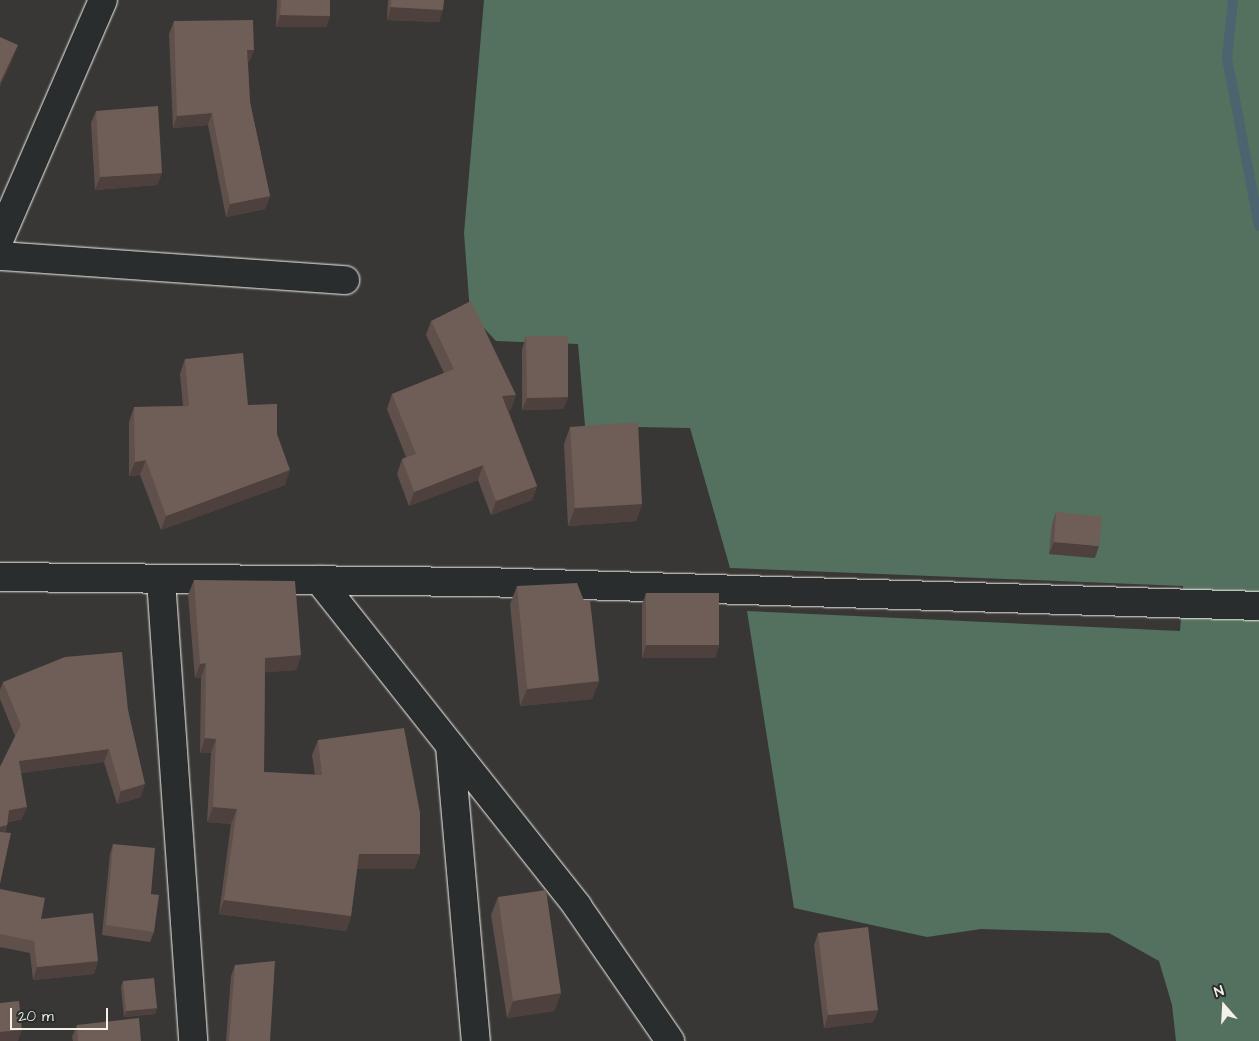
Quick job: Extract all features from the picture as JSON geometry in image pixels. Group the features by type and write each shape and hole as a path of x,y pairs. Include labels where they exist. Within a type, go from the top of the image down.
{"street":[{"path":"0,238 103,0"},
{"path":"0,256 345,280"},
{"path":"0,577 319,580 1259,606"},
{"path":"161,580 193,1041"},
{"path":"319,580 577,906 670,1041"},
{"path":"450,746 476,1041"}],"green space":[{"path":"484,0 1259,0 1259,1041 1176,1041 1172,1005 1159,961 1109,933 981,929 927,937 794,908 747,611 1180,631 1183,586 730,568 690,428 585,426 578,344 496,341 470,313 464,233"}],"building":[{"path":"281,0 330,0 330,16 280,15"},
{"path":"391,0 444,0 443,10 391,7"},
{"path":"253,20 254,50 247,50 250,102 270,196 230,204 212,113 177,116 174,21"},
{"path":"0,37 18,45 0,83"},
{"path":"158,106 162,173 100,177 96,111"},
{"path":"471,301 516,395 502,396 537,486 496,501 483,465 414,492 402,459 416,454 392,394 454,369 431,321"},
{"path":"526,336 568,336 568,397 527,398"},
{"path":"243,353 248,405 277,404 277,434 290,470 166,516 146,460 135,462 134,407 189,406 185,359"},
{"path":"638,422 642,504 575,508 570,427"},
{"path":"1056,512 1102,517 1099,546 1054,542"},
{"path":"194,580 295,581 301,655 265,658 264,772 322,775 318,740 404,728 420,813 420,854 359,854 351,916 224,900 237,809 213,807 216,739 205,738 206,663 200,664"},
{"path":"577,583 584,601 590,600 599,681 527,689 517,586"},
{"path":"646,593 719,593 719,645 646,645"},
{"path":"122,652 128,710 145,784 121,791 109,749 19,761 27,807 9,810 7,825 0,827 0,767 21,725 3,682 65,657"},
{"path":"0,832 11,833 0,884"},
{"path":"113,844 155,848 151,894 159,895 154,932 106,925"},
{"path":"0,889 45,898 41,919 93,913 98,961 37,967 34,941 0,934"},
{"path":"546,890 561,993 513,1001 498,897"},
{"path":"868,927 878,1010 828,1015 818,933"},
{"path":"275,961 270,1041 229,1041 235,965"},
{"path":"154,978 157,1008 126,1011 123,981"},
{"path":"19,1001 22,1030 0,1032 0,1003"},
{"path":"139,1018 141,1041 78,1041 77,1025"}],"waterway":[{"path":"1233,0 1227,58 1259,226"}]}
